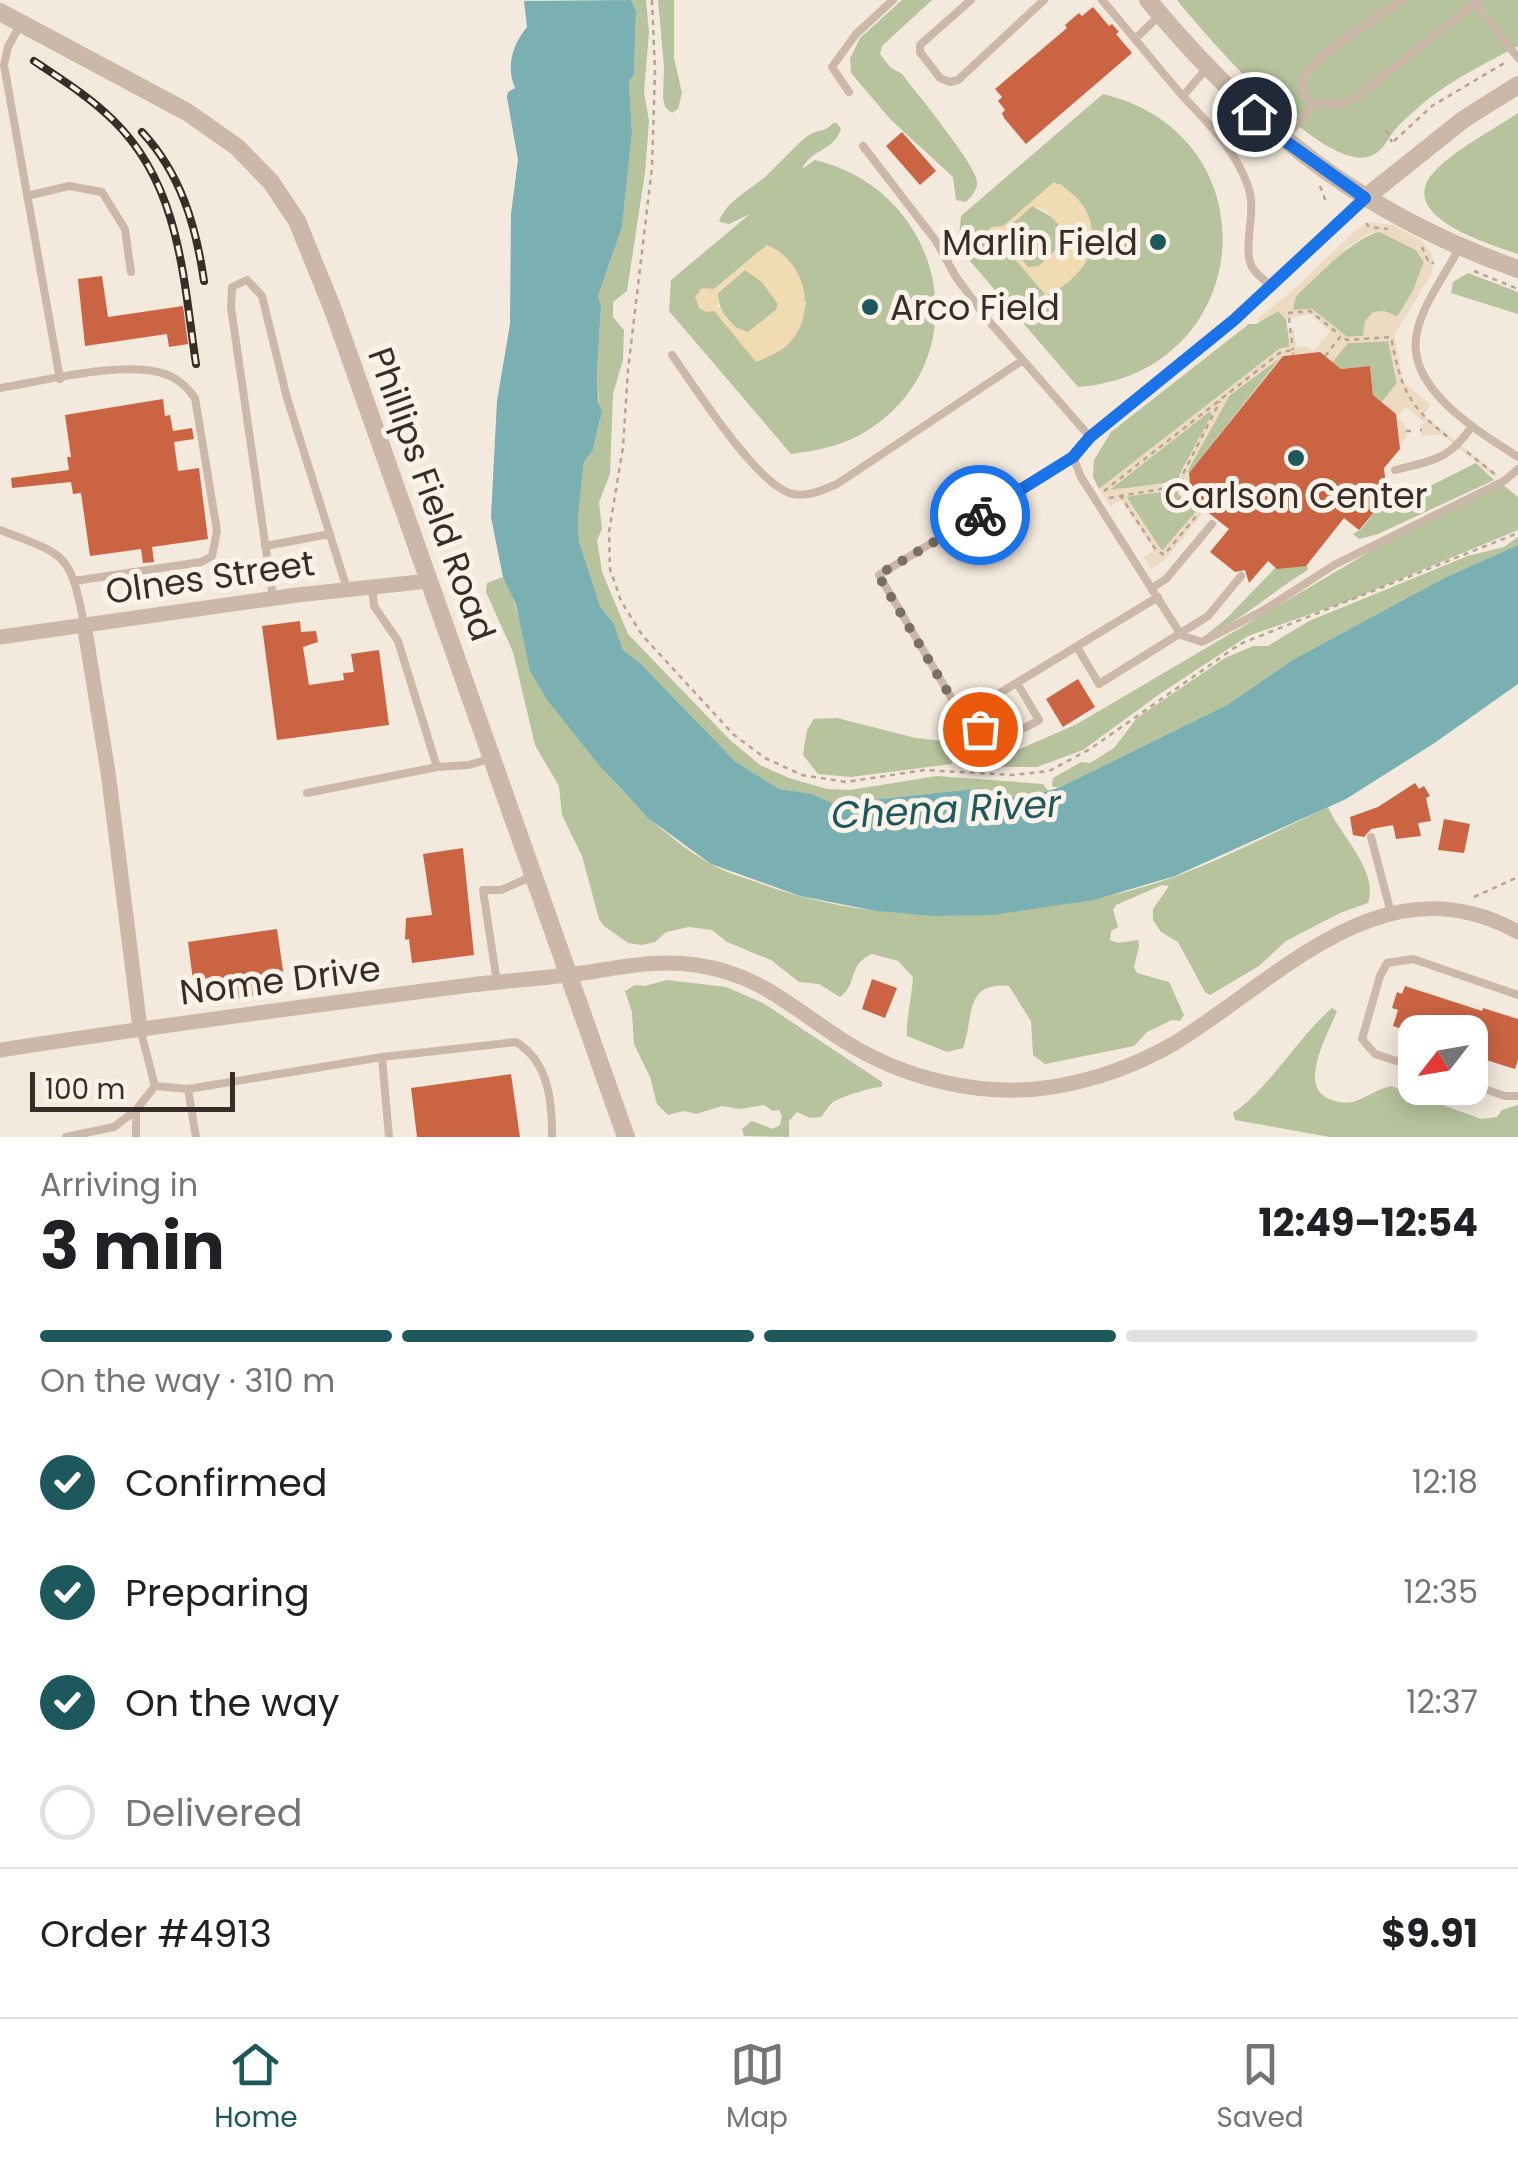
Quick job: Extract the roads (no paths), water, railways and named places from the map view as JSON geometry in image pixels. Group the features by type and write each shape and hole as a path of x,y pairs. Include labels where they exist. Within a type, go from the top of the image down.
{"street":[{"path":"1148,0 1207,68 1282,139 1365,198 1458,248 1518,268"},
{"name":"Phillips Field Road","path":"0,12 204,122 247,156 281,196 312,252 626,1137"},
{"path":"1365,198 1464,119 1518,85"},
{"name":"Olnes Street","path":"0,637 429,580"},
{"path":"84,624 108,772 140,1028"},
{"name":"Nome Drive","path":"0,1050 140,1028 654,963 716,968 760,983 855,1048 898,1068 954,1084 1032,1089 1093,1079 1131,1066 1177,1041 1327,938 1357,922 1425,909 1464,912 1518,932"}],"lane":[{"path":"849,92 832,67 856,34 893,0"},
{"path":"971,0 920,45 920,52 940,78 950,82 958,80 1044,0"},
{"path":"1102,0 1222,136 1239,162 1250,192 1250,266 1270,285"},
{"path":"1314,105 1303,93 1302,83 1309,69 1403,0"},
{"path":"1282,139 1314,105 1341,104 1357,97 1476,1 1517,57"},
{"path":"1136,38 1160,15"},
{"path":"20,24 8,47 4,86 60,379"},
{"path":"1183,96 1207,68"},
{"path":"863,146 936,242 956,277 1090,437"},
{"path":"27,196 69,186 102,192 125,229 131,272"},
{"path":"1017,683 1039,720 1019,732 996,734 980,729 962,716 878,575 1073,457 1090,437 1234,320 1365,198"},
{"path":"1458,248 1417,331 1419,372 1456,413 1518,457"},
{"path":"272,598 231,307 232,287 247,280 262,296 288,398 347,589"},
{"path":"672,355 752,463 773,485 792,494 814,494 837,484 1023,360"},
{"path":"0,388 130,368 164,374 184,384 195,398 217,531 212,556 201,562 74,581"},
{"path":"1395,470 1443,458 1456,449 1472,426"},
{"path":"1073,457 1081,477 1181,635 1208,642 1334,564 1504,481 1518,469"},
{"path":"1152,588 1166,579 1212,524"},
{"path":"0,530 56,551 70,569 84,624"},
{"path":"265,546 330,534"},
{"path":"1076,646 1099,684 1208,616 1240,576"},
{"path":"372,586 374,606 398,641 437,767"},
{"path":"962,716 1158,597"},
{"path":"308,792 492,758"},
{"path":"1372,838 1390,913"},
{"path":"497,982 483,890 501,890 534,876"},
{"path":"1398,1062 1374,1054 1362,1039 1380,976 1388,964 1413,959 1518,994"},
{"path":"140,1028 155,1086"},
{"path":"155,1086 188,1089 382,1058 516,1042 530,1050 542,1066 552,1137"},
{"path":"382,1058 389,1137"},
{"path":"66,1137 114,1127 136,1110 155,1086"},
{"path":"1488,1088 1518,1096"},
{"path":"188,1089 196,1137"},
{"path":"136,1110 136,1137"}],"water":[{"name":"Chena River","path":"631,0 636,11 634,74 629,82 632,133 622,227 598,296 598,402 602,411 593,450 584,462 579,541 600,606 614,624 623,650 736,762 779,789 812,794 834,804 982,788 1011,797 1029,796 1058,788 1227,705 1294,659 1444,578 1518,545 1518,684 1346,799 1175,876 1094,900 993,915 934,916 876,911 800,896 711,864 648,818 599,765 547,700 530,671 516,605 503,577 491,517 497,401 510,324 511,214 518,160 507,97 515,88 512,56 527,27 524,1"}],"railway":[{"path":"34,61 114,121 153,174 175,234 196,364"},
{"path":"142,132 167,165 185,202 204,281"}],"place":[{"name":"Marlin Field","path":"1158,242"},
{"name":"Arco Field","path":"870,307"},
{"name":"Carlson Center","path":"1296,458"}]}
